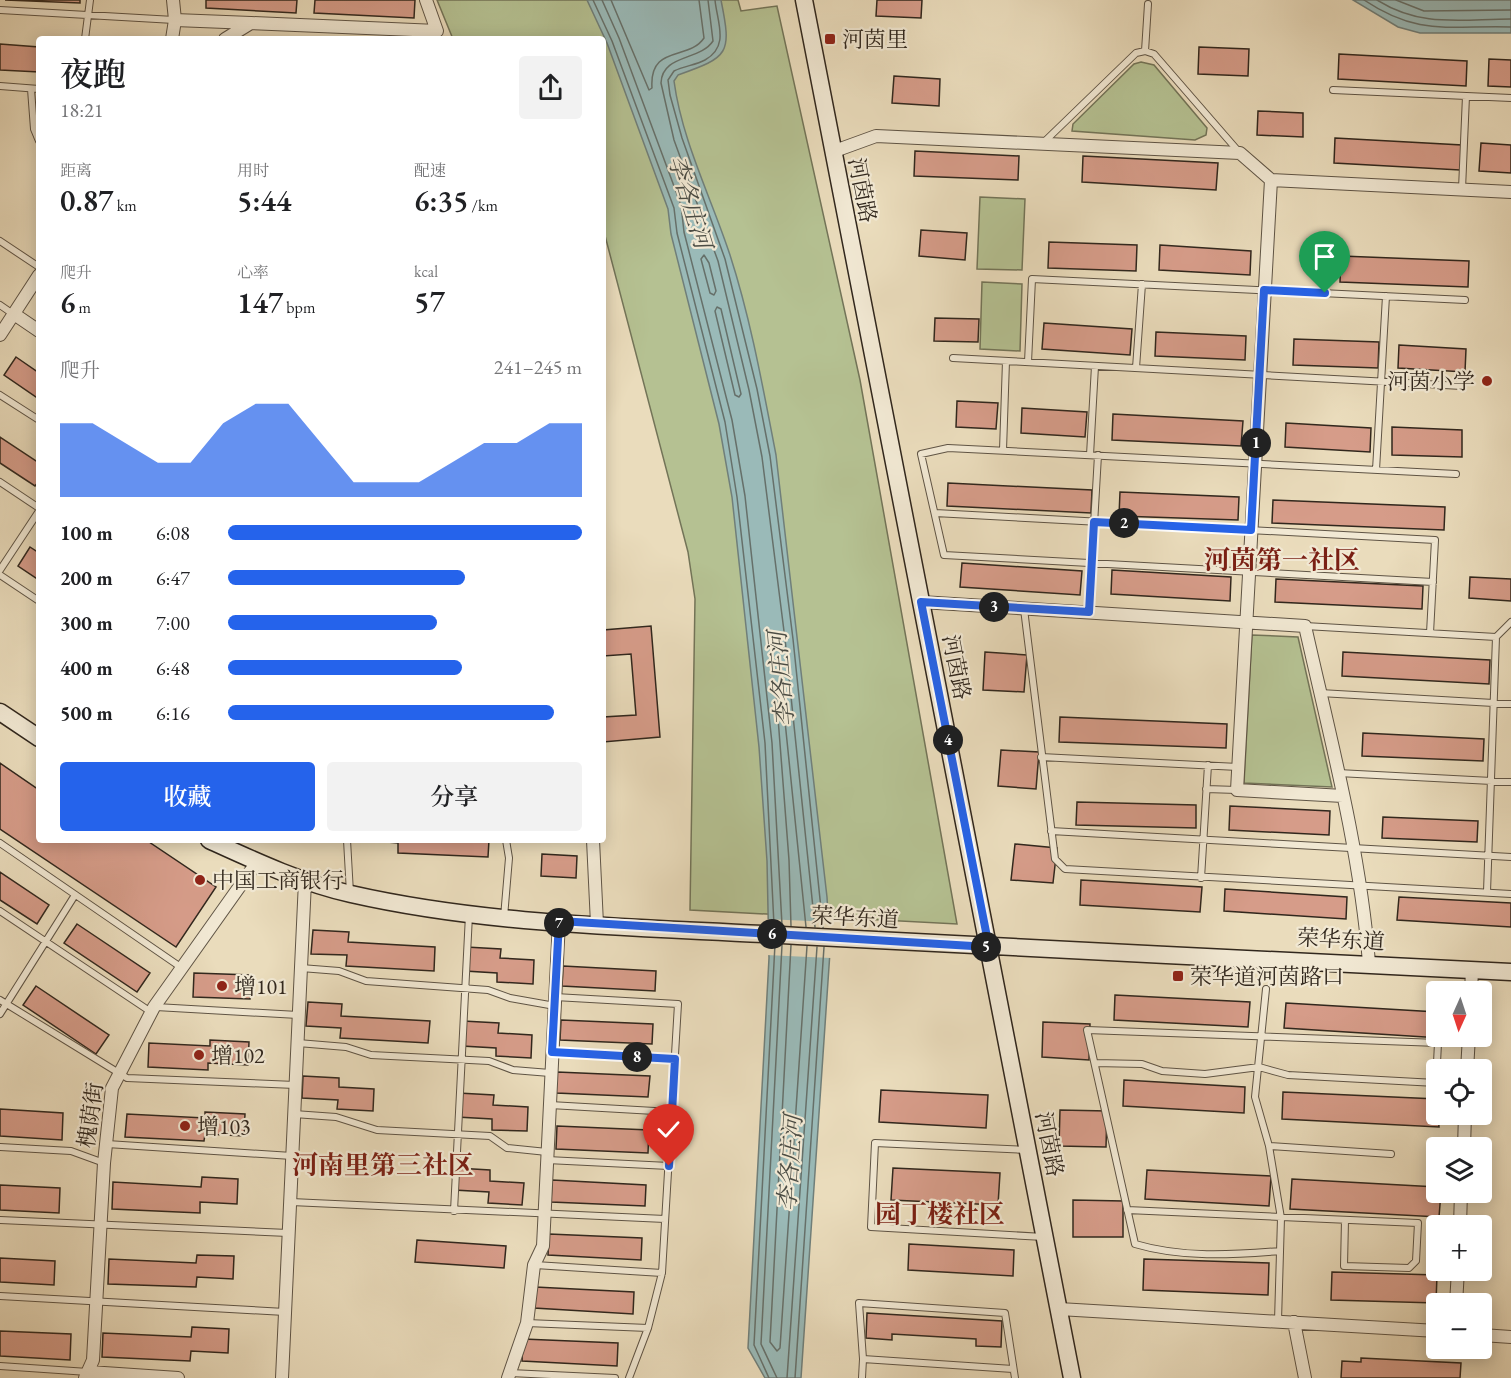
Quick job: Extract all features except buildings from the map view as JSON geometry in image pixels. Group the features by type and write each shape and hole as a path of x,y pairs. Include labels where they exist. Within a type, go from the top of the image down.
{"street":[{"path":"172,36 175,20 173,0"},
{"path":"175,20 437,31 426,0"},
{"name":"河茵路","path":"804,0 1072,1378"},
{"path":"230,36 251,23"},
{"path":"832,152 876,136 1240,153 1271,180 1511,192"},
{"path":"1271,180 1237,790 1343,796"},
{"path":"0,335 36,280"},
{"path":"14,314 36,329"},
{"path":"921,602 1305,626 1353,848 1369,963"},
{"path":"0,712 36,736"},
{"name":"荣华东道","path":"216,843 257,862 350,894 504,917 989,947 1369,963 1511,972"},
{"path":"593,843 597,924"},
{"name":"槐荫街","path":"87,1375 93,1360 112,1088 117,1073 153,1009 257,862"},
{"path":"282,1378 305,880"},
{"path":"509,1375 527,1323 534,1265 543,1246 559,921"},
{"path":"1472,970 1472,981"},
{"path":"1059,1309 1426,1330"},
{"path":"1294,1322 1305,1378"},
{"path":"1492,1336 1511,1337"},
{"path":"87,1375 178,1378"}],"lane":[{"path":"86,36 90,0"},
{"path":"1145,51 1148,4"},
{"path":"0,10 175,20"},
{"path":"1042,144 1136,53 1145,51 1154,54 1240,153"},
{"path":"0,86 36,89"},
{"path":"31,88 36,134"},
{"path":"1333,90 1511,98"},
{"path":"1462,190 1466,96"},
{"path":"0,241 36,265"},
{"path":"1028,362 1032,279 1465,300"},
{"path":"1136,368 1142,284"},
{"path":"1376,470 1386,296"},
{"path":"0,305 14,314"},
{"path":"953,358 1462,386"},
{"path":"1003,450 1006,361"},
{"path":"1090,455 1095,366"},
{"path":"0,395 36,418"},
{"path":"1433,582 944,555 921,454 948,448 1003,450 1456,474"},
{"path":"1089,612 1098,455"},
{"path":"0,482 36,507"},
{"path":"935,513 1435,540 1430,633"},
{"path":"0,570 36,514"},
{"path":"0,575 36,599"},
{"path":"1024,609 1055,859 1065,869 1511,894"},
{"path":"1487,892 1496,636 1511,622"},
{"path":"1305,626 1496,636"},
{"path":"1320,693 1511,704"},
{"path":"1041,757 1238,767"},
{"path":"1201,878 1208,765"},
{"path":"1338,773 1511,782"},
{"path":"1206,789 1237,790"},
{"path":"1051,831 1511,857"},
{"path":"0,843 182,968"},
{"path":"347,843 350,894"},
{"path":"504,917 509,858 506,843"},
{"path":"0,1014 3,1002 75,895"},
{"path":"0,911 153,1009 299,1015"},
{"path":"454,1211 469,913"},
{"path":"301,968 339,972 366,981 466,988 555,1002 678,1004 662,1273 648,1328 629,1378"},
{"path":"1266,989 1263,1037 1255,1096 1269,1146 1281,1218 1278,1321"},
{"path":"3,1002 127,1078 296,1085"},
{"path":"1095,1063 1142,1064 1162,1071 1205,1074 1259,1067 1288,1075 1436,1083 1438,1043 1087,1030 1135,1244 1159,1251 1222,1255 1280,1251"},
{"path":"298,1043 346,1047 371,1055 489,1061 513,1070 550,1073"},
{"path":"552,1052 675,1059"},
{"path":"549,1105 672,1112"},
{"path":"294,1114 336,1117 377,1130 490,1136 507,1148 547,1156 669,1166"},
{"path":"1028,1150 875,1143 871,1227 1045,1237"},
{"path":"107,1144 292,1156"},
{"path":"1269,1146 1391,1154"},
{"path":"0,1147 71,1151 105,1163"},
{"path":"291,1202 544,1216 665,1219"},
{"path":"1127,1209 1418,1223 1416,1261 1409,1268 1344,1266 1345,1220"},
{"path":"0,1220 289,1233"},
{"path":"534,1265 662,1273"},
{"path":"0,1296 285,1312"},
{"path":"862,1378 859,1304 1005,1313 1015,1378"},
{"path":"527,1323 648,1328"},
{"path":"863,1359 1013,1369"},
{"path":"0,1366 87,1375"},
{"path":"509,1375 615,1378"}],"green space":[{"path":"437,0 738,0 741,11 777,6 860,380 957,924 690,910 695,599 688,552 606,239 606,36 452,36"},
{"path":"1141,62 1154,65 1207,128 1206,135 1195,140 1072,131 1073,124 1134,64"},
{"path":"980,197 1025,199 1022,270 977,269"},
{"path":"982,282 1022,284 1020,351 980,349"},
{"path":"1252,635 1298,637 1332,787 1244,783"}],"water":[{"name":"李各庄河","path":"587,0 721,0 726,32 723,51 708,63 678,75 674,81 683,125 730,255 744,304 776,455 827,897 830,952 801,1378 765,1378 748,1348 769,958 767,861 759,747 732,497 719,424 671,234 668,209 606,36 604,36"},
{"path":"1353,0 1511,0 1511,33 1420,33 1398,27"}],"pier":[{"path":"765,919 832,922 831,958 766,955"}],"place":[{"name":"河茵里","path":"830,39"},
{"name":"河茵小学","path":"1487,381"},
{"name":"中国工商银行","path":"200,880"},
{"name":"荣华道河茵路口","path":"1178,976"},
{"name":"增101","path":"222,986"},
{"name":"增102","path":"199,1055"},
{"name":"增103","path":"185,1126"}],"district":[{"name":"河茵第一社区","path":"1282,560"},
{"name":"河南里第三社区","path":"383,1165"},
{"name":"园丁楼社区","path":"940,1214"}],"route":[{"path":"669,1166 675,1059 552,1052 559,921 989,947 921,602 1089,612 1094,522 1251,530 1264,290 1325,293"}]}
